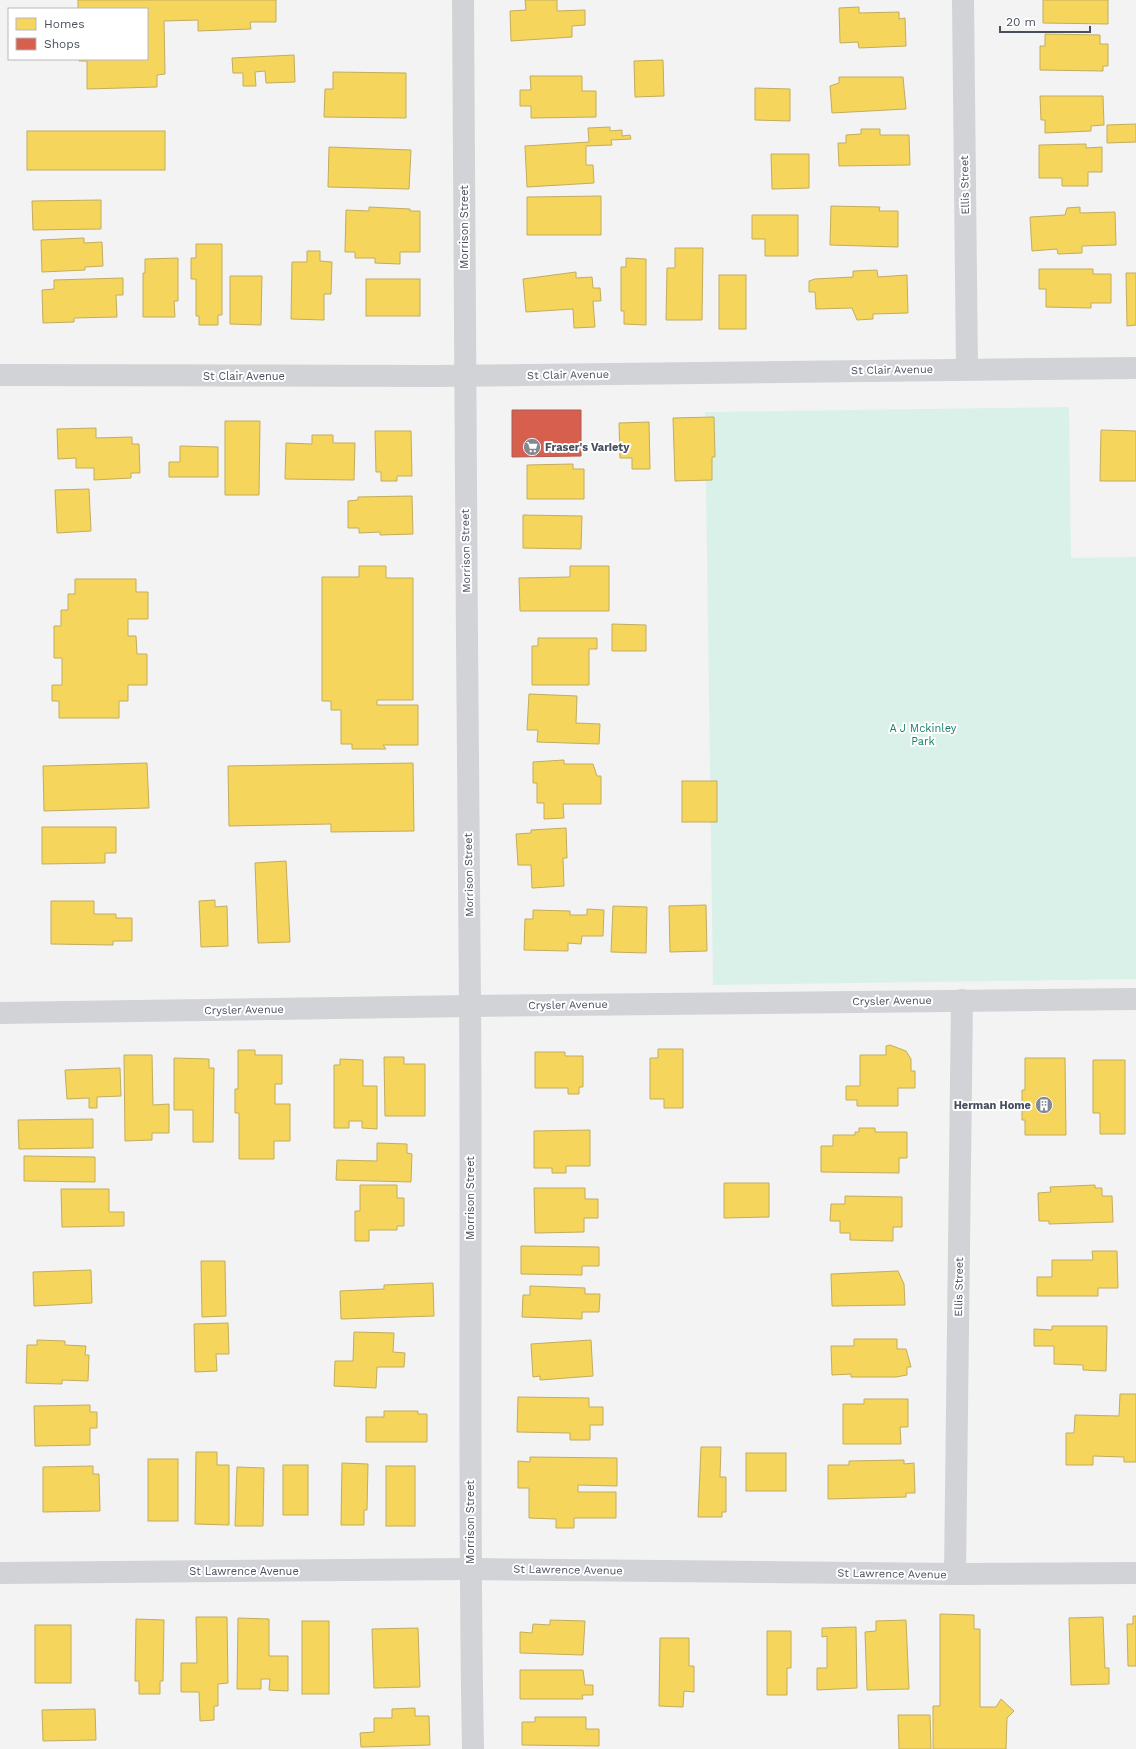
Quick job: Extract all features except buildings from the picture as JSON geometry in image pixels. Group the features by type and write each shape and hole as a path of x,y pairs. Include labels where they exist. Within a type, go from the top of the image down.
{"street":[{"name":"Morrison Street","path":"463,0 470,1006 470,1569 473,1749"},
{"name":"Ellis Street","path":"963,0 967,369"},
{"name":"St Clair Avenue","path":"0,375 465,376 1136,368"},
{"name":"Crysler Avenue","path":"0,1013 470,1006 1136,999"},
{"name":"Ellis Street","path":"955,1574 962,1000"},
{"name":"St Lawrence Avenue","path":"0,1573 470,1569 955,1574 1136,1573"}],"green space":[{"name":"A J Mckinley Park","path":"1069,407 1071,558 1136,557 1136,979 713,985 705,412"}],"place":[{"name":"Fraser's Variety","path":"532,447"},
{"name":"Herman Home","path":"1044,1105"}]}
